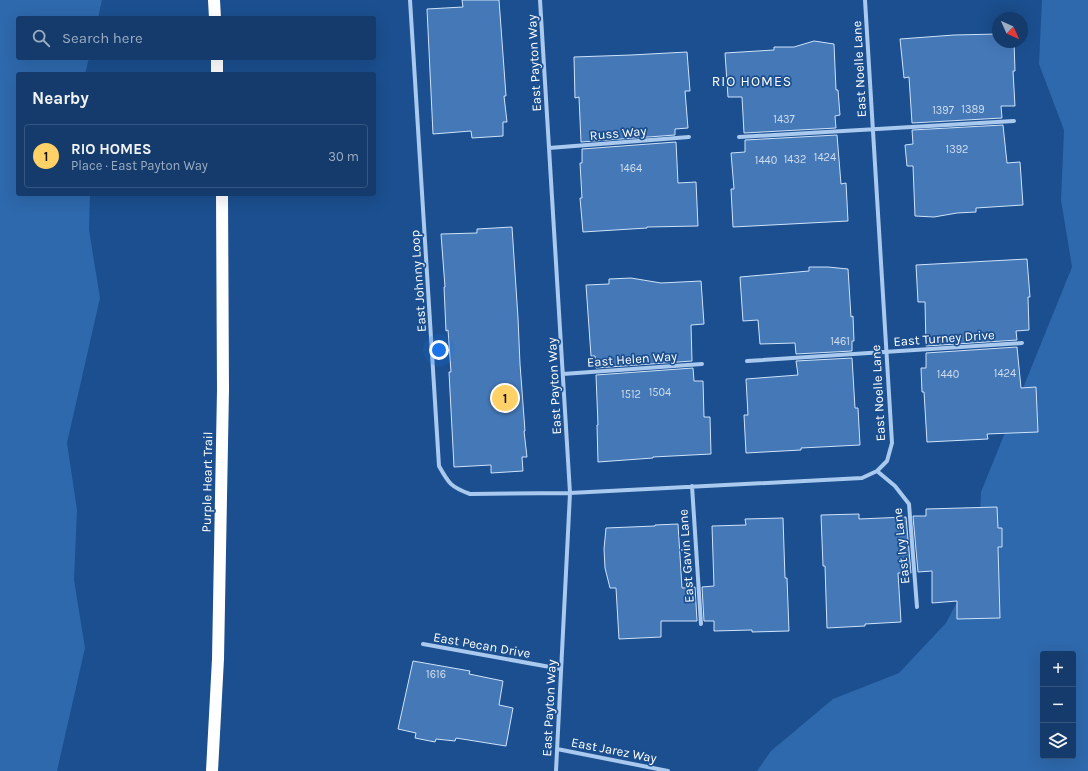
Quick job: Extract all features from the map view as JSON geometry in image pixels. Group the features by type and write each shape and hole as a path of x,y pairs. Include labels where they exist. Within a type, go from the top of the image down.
{"highway":[{"path":"214,0 215,16"},
{"path":"217,60 217,72"},
{"name":"Purple Heart Trail","path":"212,771 218,659 223,390 222,196"}],"street":[{"name":"East Johnny Loop","path":"410,0 439,466 447,480 456,489 470,494 570,493"},
{"name":"East Payton Way","path":"540,0 570,493 556,771"},
{"name":"East Noelle Lane","path":"865,0 892,443 887,461 877,471"},
{"path":"739,137 1014,121"},
{"name":"Russ Way","path":"549,148 689,137"},
{"name":"East Turney Drive","path":"747,361 1022,343"},
{"name":"East Helen Way","path":"563,374 702,364"},
{"path":"570,493 862,478 877,471"},
{"name":"East Ivy Lane","path":"877,471 895,486 908,504 918,606"},
{"name":"East Gavin Lane","path":"692,486 701,624"},
{"name":"East Pecan Drive","path":"423,644 562,669"},
{"name":"East Jarez Way","path":"557,748 668,771"}],"shaded area":[{"path":"0,0 102,0 98,16 16,16 16,60 88,60 86,72 16,72 16,196 90,196 89,230 100,298 67,443 77,510 74,580 85,648 57,771 0,771"},
{"path":"1042,0 1088,0 1088,771 757,771 771,751 833,699 899,673 946,623 978,562 981,492 1072,267 1061,200 1064,130 1039,64"}],"building":[{"path":"462,0 499,0 506,96 504,96 507,122 503,122 503,136 472,138 471,131 433,134 427,9 463,7"},
{"path":"992,34 992,48 1014,48 1015,71 1013,71 1015,106 1001,106 1002,118 912,123 909,77 904,78 900,39"},
{"path":"814,41 834,44 836,90 838,90 840,115 835,116 836,128 744,133 742,97 728,97 725,53 774,50 774,47 794,47"},
{"path":"687,52 690,91 685,91 688,128 675,129 675,135 581,142 579,97 575,98 574,57"},
{"path":"1003,125 1007,163 1020,162 1023,205 976,208 976,212 957,213 934,217 915,216 913,166 907,166 905,145 913,144 912,130"},
{"path":"837,135 841,184 846,183 848,221 733,227 731,189 734,189 731,153 745,152 745,140"},
{"path":"676,142 678,183 696,182 698,226 647,227 583,232 580,198 582,198 580,163 582,163 582,149"},
{"path":"512,227 524,431 527,457 522,457 523,471 491,473 491,465 454,467 449,372 451,372 448,330 446,331 445,287 441,234 477,233 477,229"},
{"path":"1027,259 1030,297 1028,297 1029,330 1016,331 1017,340 926,346 925,302 918,302 916,265"},
{"path":"809,267 848,269 851,317 853,316 854,341 852,341 852,351 796,354 795,343 760,344 758,320 743,321 740,277 809,271"},
{"path":"631,278 661,283 701,281 704,324 691,325 692,361 596,368 595,356 591,356 586,285 609,284 609,279"},
{"path":"1017,347 1021,388 1036,387 1038,432 987,434 988,439 927,442 921,368 926,368 926,353"},
{"path":"852,358 855,408 858,408 860,445 746,453 744,415 748,415 746,379 798,375 796,361"},
{"path":"693,368 694,381 703,381 704,417 710,417 711,454 598,462 596,375"},
{"path":"997,507 998,528 1002,528 1002,547 998,547 1000,618 957,619 957,601 932,603 932,571 918,572 913,516 926,516 926,509"},
{"path":"859,514 859,519 906,517 911,573 898,573 901,622 827,628 825,566 823,566 821,515"},
{"path":"783,518 789,631 714,631 714,621 704,621 702,587 714,586 712,526 746,525 745,519"},
{"path":"678,524 682,588 695,587 697,621 661,621 661,637 619,639 616,588 610,588 605,568 604,549 606,528"},
{"path":"413,661 470,671 469,674 503,681 499,705 513,708 506,746 456,738 455,741 436,739 435,742 415,738 416,733 398,729"}],"place":[{"name":"RIO HOMES","path":"505,398"}],"district":[{"name":"RIO HOMES","path":"752,81"}]}
